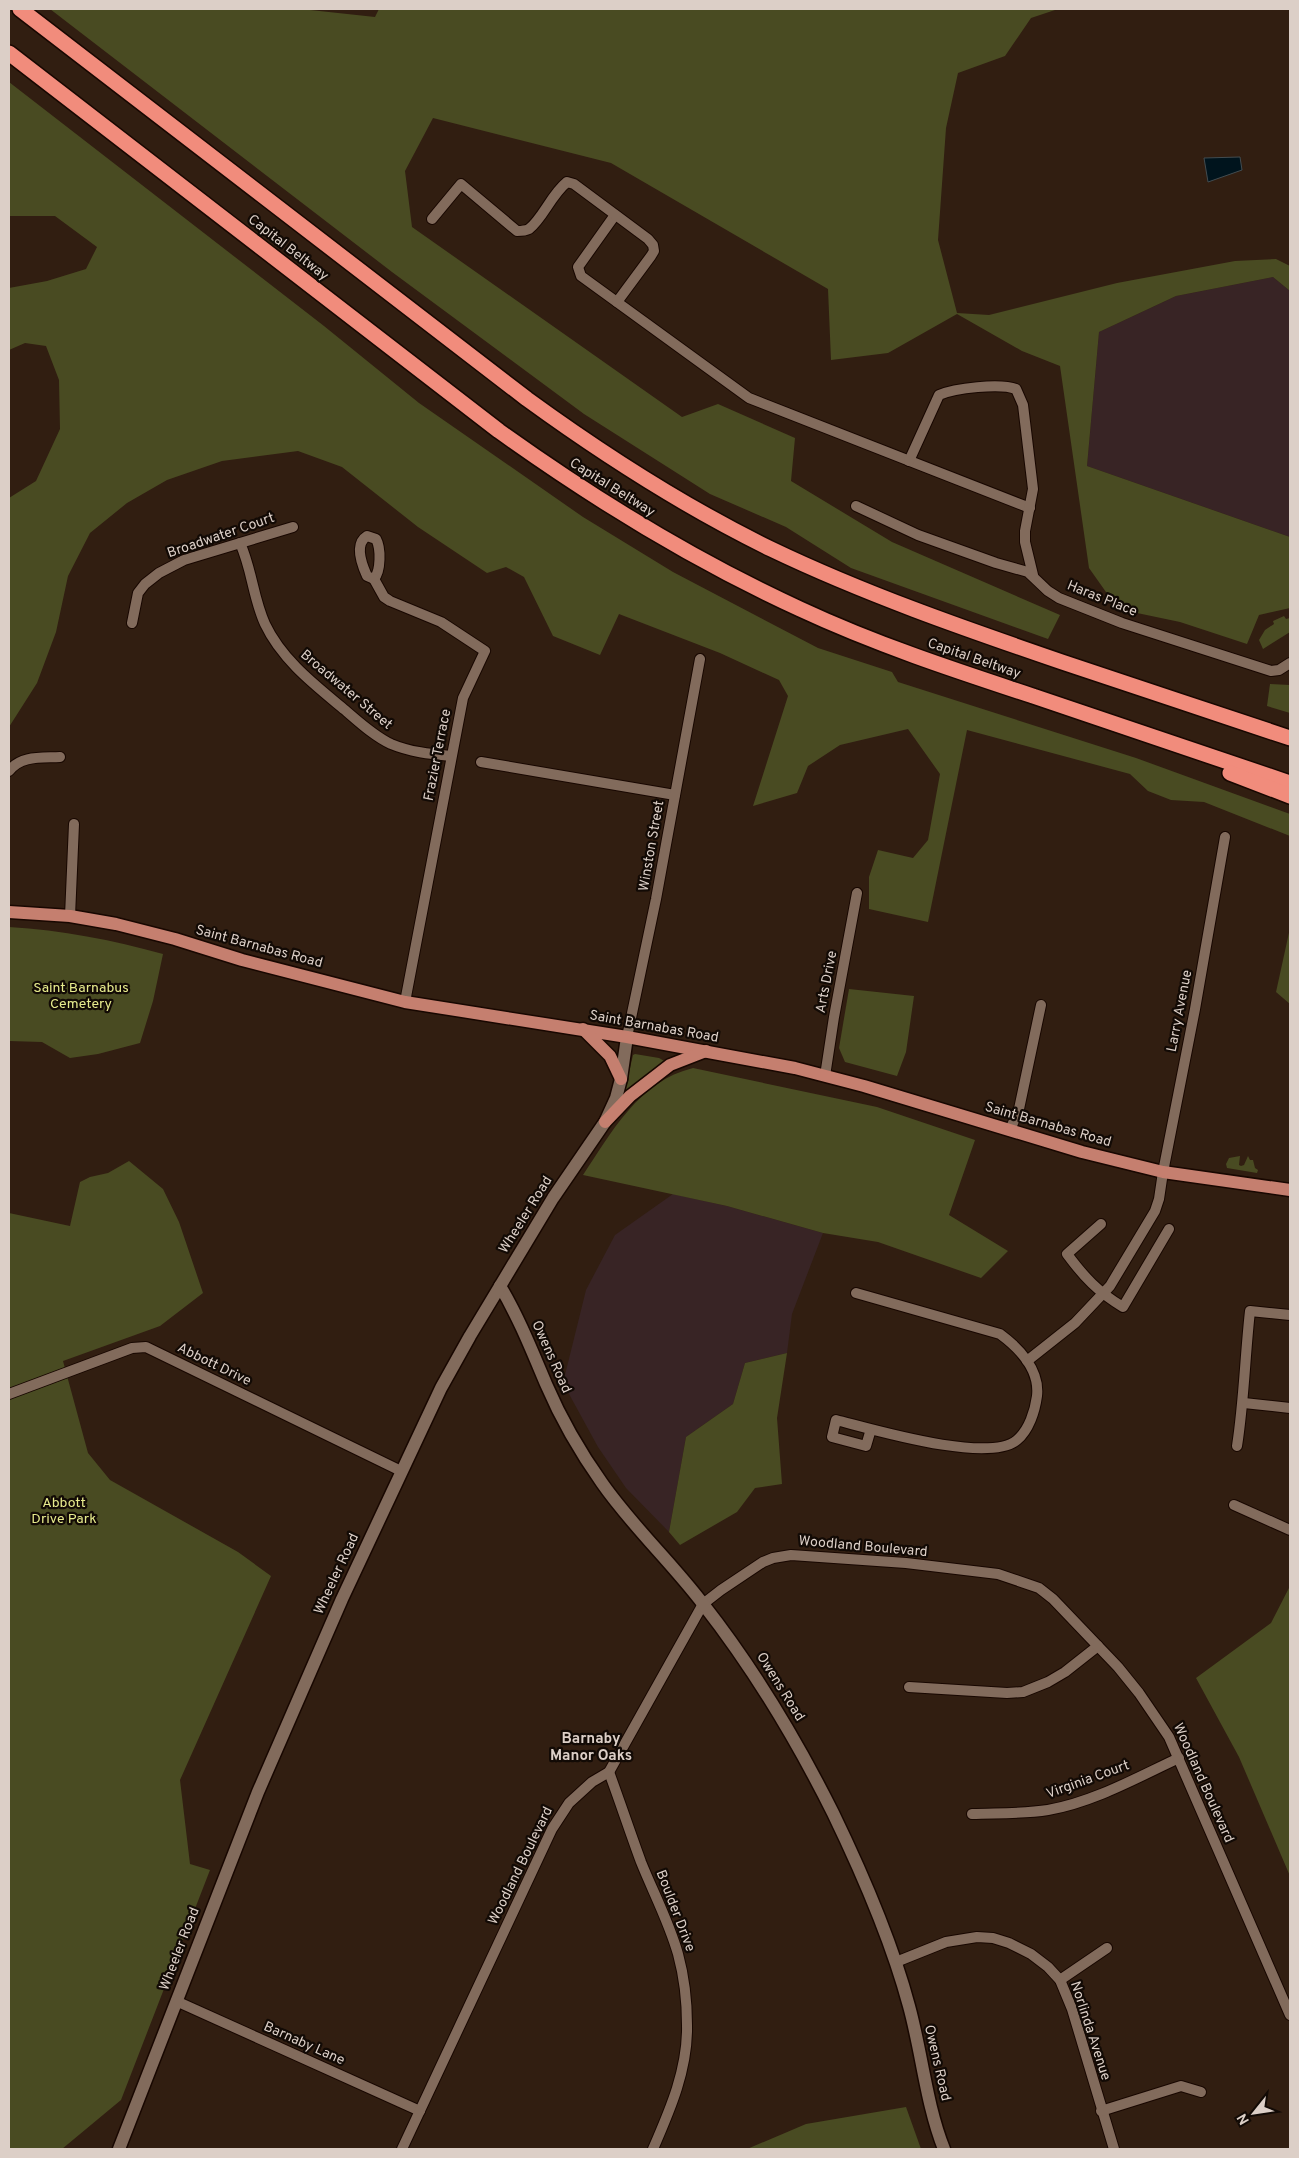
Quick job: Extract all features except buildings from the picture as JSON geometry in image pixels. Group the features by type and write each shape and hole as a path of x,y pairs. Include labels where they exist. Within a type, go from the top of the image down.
{"highway":[{"name":"Capital Beltway","path":"20,9 527,399 584,440 677,499 770,548 872,595 1290,738"},
{"name":"Capital Beltway","path":"9,53 499,431 603,502 703,561 800,610 906,653 1290,783"},
{"path":"1031,696 1290,796"}],"main road":[{"name":"Saint Barnabas Road","path":"9,912 70,916 116,924 175,939 242,960 405,1002 583,1029 706,1051 825,1076 1082,1152 1162,1172 1290,1190"},
{"path":"583,1029 610,1056 621,1080"},
{"name":"Wheeler Road","path":"119,2149 275,1751 402,1471 441,1388 470,1336 553,1198 605,1122 616,1098 621,1080 627,1037"},
{"path":"605,1122 630,1096 670,1065 706,1051"},
{"name":"Owens Road","path":"500,1286 523,1329 564,1422 584,1456 614,1498 739,1650 800,1749 863,1877 896,1962 944,2149"}],"street":[{"path":"432,219 461,184 517,230 528,229 558,189 567,182 574,184 648,239 653,245 654,251 616,302"},
{"path":"615,214 578,267 582,276 749,398 1030,508"},
{"path":"909,461 939,395 945,392 974,388 1009,386 1016,389 1022,405 1033,489 1026,542 1033,575"},
{"name":"Haras Place","path":"856,506 918,534 1033,575 1048,591 1059,598 1122,623 1271,671 1279,670 1290,664"},
{"name":"Broadwater Court","path":"132,623 138,593 145,584 159,573 184,560 292,526"},
{"name":"Broadwater Street","path":"240,543 246,557 264,622 278,647 288,659 315,685 379,737 409,750 451,756"},
{"name":"Frazier Terrace","path":"374,579 378,588 390,601 441,622 485,652 463,698 405,1002"},
{"name":"Winston Street","path":"627,1037 656,899 700,659"},
{"path":"9,771 13,766 24,760 60,757"},
{"path":"481,762 675,795"},
{"path":"70,916 74,824"},
{"name":"Larry Avenue","path":"1027,1361 1065,1332 1102,1295 1148,1224 1159,1199 1162,1172 1195,1009 1225,837"},
{"name":"Arts Drive","path":"825,1076 857,893"},
{"path":"1010,1130 1019,1109 1041,1004"},
{"path":"1101,1224 1067,1254 1086,1280 1102,1295 1123,1307 1169,1229"},
{"path":"856,1293 994,1332 1009,1341 1027,1361 1036,1378 1036,1400 1028,1426 1016,1440 1008,1444 981,1448 958,1446 898,1436 871,1429 836,1420 832,1437 866,1446 871,1429"},
{"path":"1237,1446 1244,1403 1245,1358 1250,1311 1290,1315"},
{"name":"Abbott Drive","path":"9,1394 132,1348 146,1347 402,1471"},
{"path":"1244,1403 1290,1408"},
{"path":"1234,1505 1290,1530"},
{"name":"Woodland Boulevard","path":"402,2149 552,1828 569,1803 592,1782 609,1772 703,1604 763,1562 780,1556 812,1555 906,1563 998,1574 1039,1588 1053,1598 1139,1693 1169,1737 1290,2014"},
{"path":"909,1687 1007,1693 1023,1692 1048,1682 1065,1672 1098,1646"},
{"name":"Virginia Court","path":"972,1814 1023,1813 1050,1810 1072,1804 1179,1758"},
{"name":"Boulder Drive","path":"609,1772 641,1861 678,1954 684,1992 687,2027 683,2065 676,2095 654,2149"},
{"name":"Norlinda Avenue","path":"896,1962 946,1942 968,1938 993,1938 1010,1943 1031,1954 1048,1967 1060,1980 1077,2026 1101,2111 1114,2149"},
{"path":"1060,1980 1107,1948"},
{"name":"Barnaby Lane","path":"176,2001 420,2111"},
{"path":"1101,2111 1181,2086 1201,2092"}],"shaded area":[{"path":"1273,277 1290,291 1290,537 1087,466 1099,332 1176,296"},
{"path":"673,1194 727,1206 823,1233 792,1314 787,1353 745,1363 733,1404 686,1437 669,1532 626,1488 598,1447 563,1383 586,1290 615,1235"}],"green space":[{"path":"50,9 301,9 375,17 379,9 1058,9 1031,18 1005,56 958,73 946,128 938,240 957,313 989,315 1117,283 1235,261 1276,259 1290,266 1290,291 1273,277 1176,296 1099,332 1087,466 1290,537 1290,608 1259,615 1247,644 1180,622 1118,609 1089,568 1060,366 1022,351 957,314 888,353 831,360 828,289 611,163 433,118 405,171 412,227 682,417 718,404 795,438 791,481 892,542 1060,615 1048,639 851,568 786,527 710,494 584,414 392,272"},
{"path":"9,82 324,326 419,403 583,517 673,572 818,648 892,672 898,682 1136,758 1290,814 1290,836 1204,802 1171,800 1148,791 1130,774 967,730 928,922 869,909 869,877 878,850 913,858 928,840 940,774 908,729 840,745 808,766 797,793 753,806 788,696 779,680 720,653 619,614 600,655 553,636 524,577 506,567 487,573 418,527 342,467 298,451 222,461 167,480 127,503 90,533 68,576 56,632 37,683 9,727 9,498 36,481 60,429 59,380 46,346 25,343 9,350 9,288 47,281 86,269 97,247 55,216 9,216"},
{"path":"1284,616 1286,619 1290,618 1290,632 1263,649 1259,640 1265,630 1274,624 1273,621"},
{"path":"1270,684 1290,685 1290,713 1267,706"},
{"name":"Saint Barnabus Cemetery","path":"9,927 87,936 163,954 153,1001 140,1043 98,1054 70,1058 42,1042 9,1041"},
{"path":"1290,928 1290,1004 1276,992"},
{"path":"849,989 914,996 906,1052 897,1076 845,1062 839,1048"},
{"path":"633,1055 659,1058 666,1062 624,1094"},
{"path":"693,1068 877,1107 975,1140 949,1215 1008,1251 981,1278 878,1242 823,1233 727,1206 583,1175 604,1142 642,1096 657,1084"},
{"path":"1240,1156 1239,1165 1241,1166 1244,1165 1248,1156 1250,1160 1253,1160 1255,1168 1258,1170 1257,1173 1227,1168 1226,1164 1229,1158"},
{"name":"Abbott Drive Park","path":"129,1161 163,1189 179,1222 203,1293 160,1326 63,1361 88,1453 110,1480 238,1552 271,1576 180,1780 190,1864 210,1870 121,2100 62,2149 9,2149 9,1213 70,1226 80,1182 90,1177 108,1173"},
{"path":"787,1353 777,1418 782,1484 755,1488 737,1512 680,1545 669,1532 686,1437 733,1404 745,1363"},
{"path":"1290,1586 1290,1876 1239,1757 1196,1678 1271,1623"},
{"path":"906,2107 921,2149 747,2149 806,2124"}],"water":[{"path":"1240,157 1242,170 1208,182 1204,158"}],"district":[{"name":"Barnaby Manor Oaks","path":"591,1748"}]}
